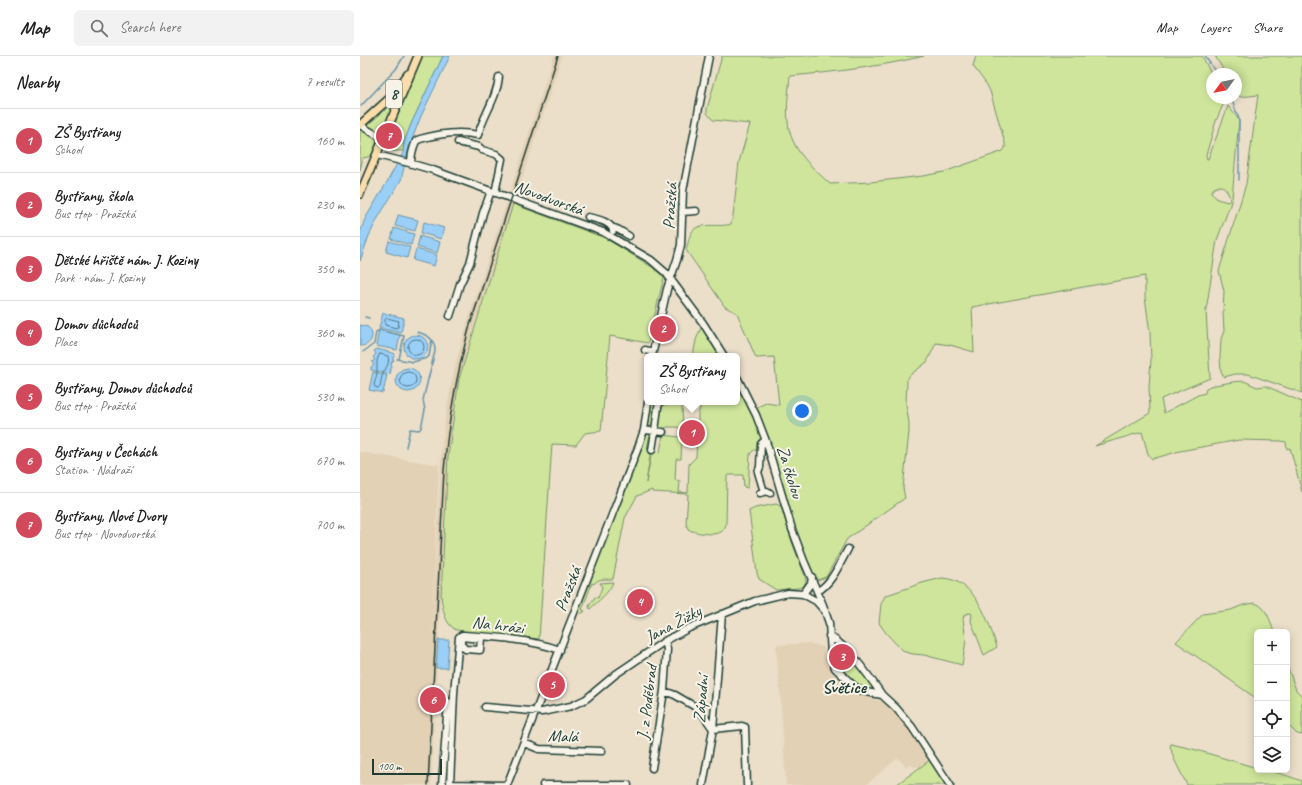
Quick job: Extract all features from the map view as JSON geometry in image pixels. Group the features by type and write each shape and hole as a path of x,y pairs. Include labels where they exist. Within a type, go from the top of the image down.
{"main road":[{"name":"8","path":"360,125 395,93 418,56"},
{"name":"8","path":"360,194 418,56"}],"street":[{"name":"Pražská","path":"652,353 670,278 681,245 683,191 709,56"},
{"path":"479,147 478,135 496,92 500,77"},
{"path":"360,125 383,138"},
{"path":"409,163 416,141 420,139 452,134 470,133 478,135"},
{"path":"450,316 460,284 467,271 493,192 502,159 496,154 482,150 479,147 458,142"},
{"name":"Novodvorská","path":"377,155 409,163 604,232 651,260 670,278"},
{"path":"682,212 696,211"},
{"path":"588,217 609,224 612,226 613,230"},
{"path":"610,236 615,228 629,236"},
{"path":"670,278 703,323 722,353"},
{"path":"654,345 661,348"},
{"path":"645,350 650,353"},
{"name":"Za školou","path":"740,382 752,403 766,441 792,529 829,623 829,636 835,668 861,691 882,695"},
{"name":"Pražská","path":"507,785 638,448 644,430 648,405"},
{"path":"638,448 643,450 652,449 656,431 659,405"},
{"path":"644,430 663,432"},
{"path":"765,492 758,472 760,467 761,444 766,441"},
{"path":"818,592 823,589 828,582 848,549"},
{"path":"812,578 811,583 803,594 816,601 826,615"},
{"name":"Jana Žižky","path":"485,707 536,712 549,711 571,706 586,699 616,674 665,641 689,628 754,601 788,593 803,594"},
{"name":"Západní","path":"703,785 713,729 722,614"},
{"name":"Na hrázi","path":"504,785 450,784 454,693 460,640 459,637 462,635 497,638 560,650"},
{"path":"829,636 845,649 861,666 882,695 909,723 950,785"},
{"name":"J. z Poděbrad","path":"652,768 664,691 667,649 665,641"},
{"path":"664,691 675,695 698,710 713,729 745,727 747,785"},
{"path":"442,785 448,702"},
{"name":"Malá","path":"524,743 539,749 602,751"},
{"path":"543,785 628,785"}],"shaded area":[{"path":"554,56 562,56 474,326 463,364 451,427 447,471 431,785 360,785 360,452 439,465 431,647 441,460 444,426 456,362"},
{"path":"809,643 824,647 824,653 834,673 860,695 884,702 907,725 930,760 919,768 917,766 914,768 910,764 906,767 898,758 866,785 786,785 776,649 777,645"}],"green space":[{"path":"422,56 443,56 412,122 404,142 403,151 392,151 396,141 393,134 394,125"},
{"path":"722,56 924,56 857,69 790,76 787,109 788,125 796,147 809,164 830,184 870,182 923,176 944,172 1003,151 1005,148 1005,143 990,91 973,66 976,56 1202,56 1208,68 1206,68 1206,104 1223,104 1216,121 1206,155 1207,159 1228,106 1239,120 1232,198 1217,240 1206,311 1210,378 1161,399 1164,413 1198,395 1205,393 1206,389 1210,386 1244,381 1257,387 1266,386 1302,402 1302,492 1290,448 1287,449 1286,442 1239,440 1180,451 1152,459 1148,454 1142,432 1095,446 1150,413 1150,333 1145,297 1145,276 972,307 974,352 950,345 936,343 927,362 910,375 907,380 906,404 909,432 903,488 905,498 847,539 826,577 814,581 794,529 755,408 766,403 779,405 774,357 756,358 737,313 725,307 686,250 690,236 695,229 704,226 731,224 739,162 750,124 713,120 707,113","holes":["1220,186 1226,189 1230,200 1228,202 1217,199 1211,192 1214,188"]},
{"path":"1215,56 1302,56 1302,393 1248,374 1235,374 1224,377 1221,371 1221,339 1224,331 1224,291 1219,271 1246,184 1258,95 1242,97 1242,68 1222,68"},
{"path":"394,100 396,100 383,131 379,134 366,126 385,110"},
{"path":"362,129 379,139 372,156 363,158 360,170 360,130"},
{"path":"513,204 605,238 652,267 664,277 648,343 610,336 601,431 585,433 576,445 552,444 539,639 456,630 449,624 443,611 441,596 448,456 459,379"},
{"path":"703,323 722,353 694,353 696,340"},
{"path":"740,384 766,441 758,450 754,450 750,454 748,488 744,487 743,475 727,476 726,524 724,529 718,533 704,534 688,529 686,523 688,494 652,492 652,490 637,496 625,518 613,579 598,580 594,584 592,583 582,610 585,611 581,613 577,609 644,436 646,437 647,434 650,434 647,449 651,450 646,483 652,450 660,452 663,435 682,438 681,459 676,459 675,480 680,481 679,492 688,493 689,464 696,457 698,415 701,405 740,405"},
{"path":"650,405 658,405 654,427 652,428 647,426"},
{"path":"661,405 682,405 683,429 667,427 662,430 657,428"},
{"path":"776,504 781,506 792,542 805,576 806,582 803,587 776,590 759,579 757,573 749,511 755,508"},
{"path":"942,578 954,580 964,586 972,594 985,614 997,647 984,655 971,621 972,614 965,614 963,618 966,641 962,665 924,655 905,652 886,633 879,623 881,604 885,596 922,583"},
{"path":"613,582 606,593 590,609 589,606 595,597 598,598 602,587 600,583"},
{"path":"1255,603 1259,605 1265,611 1273,629 1254,629 1254,697 1176,642 1203,614 1231,610 1243,605"},
{"path":"830,641 834,641 857,664 868,677 874,691 860,688 840,670 835,663"},
{"path":"1290,673 1296,690 1302,696 1302,735 1297,734 1290,727"},
{"path":"1171,744 1193,749 1254,767 1254,773 1277,773 1286,775 1302,781 1302,785 1187,785 1174,759 1170,746"},
{"path":"930,760 946,785 896,785"}],"water":[{"path":"443,56 450,56 421,116 409,147 401,180 378,218 369,236 360,261 360,233 365,219 403,153 404,142 412,122"},
{"path":"398,215 418,220 415,231 395,226"},
{"path":"424,222 444,228 441,239 421,233"},
{"path":"394,228 414,234 411,245 391,239"},
{"path":"420,236 440,242 437,253 417,247"},
{"path":"389,241 410,247 407,258 386,252"},
{"path":"416,249 437,255 434,266 413,260"},
{"path":"383,313 404,318 401,333 379,328"},
{"path":"360,325 368,327 372,333 371,340 364,346 360,346"},
{"path":"379,330 400,335 397,350 376,346"},
{"path":"416,335 424,339 428,347 424,355 416,359 408,355 404,347 408,339"},
{"path":"377,349 395,354 392,358 394,360 391,363 392,367 390,369 390,374 371,370 371,367 374,365 372,362 375,360 373,357 376,354 374,351"},
{"path":"408,368 416,372 420,380 416,388 408,392 400,388 396,380 400,372"},
{"path":"373,372 387,375 383,393 369,390"},
{"path":"438,640 449,640 447,668 436,668"}],"waterway":[{"path":"361,106 396,69 404,56"},
{"path":"1205,56 1213,68"},
{"path":"1233,104 1239,119 1239,180"},
{"path":"365,317 369,318"},
{"path":"363,352 374,344 376,332 380,330 404,336 399,359"},
{"path":"406,447 410,429 419,430 421,428 425,410 423,400 435,351 434,343 430,338 417,332"},
{"path":"397,359 413,362 427,358 429,356 432,340"}],"railway":[{"path":"428,785 444,471 454,397 470,325 558,56"}],"place":[{"name":"Bystřany, Nové Dvory","path":"389,136"},
{"name":"Bystřany, škola","path":"663,329"},
{"name":"ZŠ Bystřany","path":"692,433"},
{"name":"Domov důchodců","path":"640,602"},
{"name":"Dětské hřiště nám. J. Koziny","path":"842,657"},
{"name":"Bystřany, Domov důchodců","path":"552,685"},
{"name":"Bystřany v Čechách","path":"433,700"}],"district":[{"name":"Světice","path":"844,687"}]}
